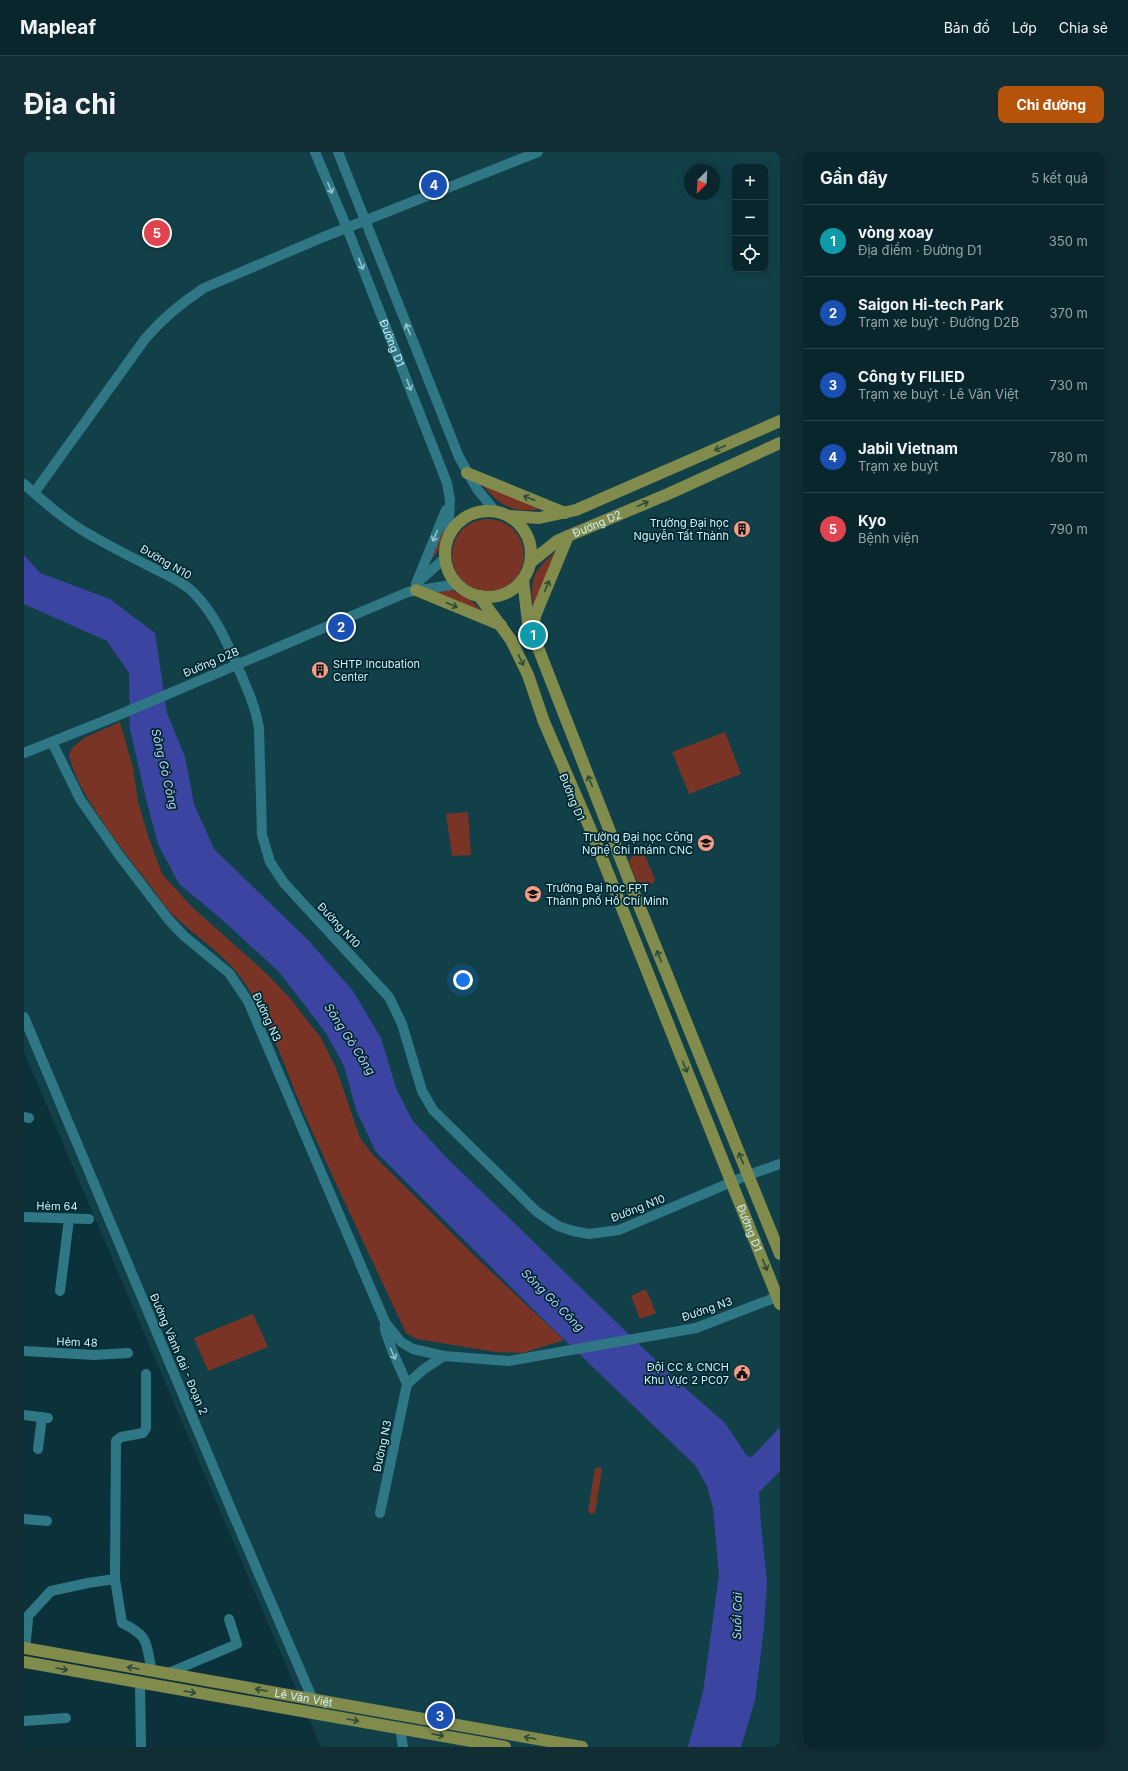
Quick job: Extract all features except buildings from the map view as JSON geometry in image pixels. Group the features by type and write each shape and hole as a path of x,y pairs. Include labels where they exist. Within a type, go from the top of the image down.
{"main road":[{"name":"Đường D2","path":"743,438 750,428 780,414"},
{"name":"Đường D2","path":"509,516 539,518 576,510 605,496 698,458 780,421"},
{"name":"Đường D2","path":"531,562 557,541 668,494 780,443"},
{"name":"Đường D2","path":"668,494 681,495 780,450"},
{"path":"467,473 565,513"},
{"path":"484,510 495,511 509,516 520,524 528,535 532,548 531,562 523,580 514,589 503,595 491,597 478,596 467,592 457,584 451,576 445,558 445,547 453,527 467,516 484,510"},
{"path":"532,623 568,536"},
{"name":"Đường D1","path":"523,580 532,623 576,734 575,744"},
{"path":"413,588 502,626"},
{"name":"Đường D1","path":"478,596 502,626 511,640 528,675 544,722 556,747 638,947 718,1151 779,1300"},
{"name":"Đường D1","path":"532,623 528,622 575,744 780,1254"},
{"path":"638,947 653,940"},
{"name":"Đường D1","path":"761,1207 771,1215 780,1238"},
{"name":"Lê Văn Việt","path":"25,1649 582,1747"},
{"name":"Lê Văn Việt","path":"24,1662 505,1747"},
{"path":"396,1714 400,1728"}],"street":[{"name":"Đường D1","path":"316,152 447,483 450,500 448,537"},
{"name":"Đường D1","path":"338,152 456,450 467,473 477,489 495,511"},
{"path":"34,493 145,340 160,322 178,306 204,288 366,220 538,152"},
{"name":"Đường N10","path":"24,484 49,506 92,536 176,580 192,592 207,608 217,622 257,713 259,728 262,835 270,862 284,883 389,997 402,1024 422,1091 433,1110 536,1212 558,1226 573,1231 589,1234 619,1230 748,1175 780,1164"},
{"path":"413,588 450,500"},
{"name":"Đường D2B","path":"413,588 445,558"},
{"name":"Đường D2B","path":"24,753 114,717 413,588 457,584"},
{"name":"Đường N3","path":"52,742 80,799 128,866 168,919 184,936 229,973 248,1002 385,1322 401,1342 412,1349 444,1356 508,1362 696,1328 779,1300"},
{"name":"Đường Vành đai - Đoạn 2","path":"24,1017 313,1700"},
{"name":"Hẻm 64","path":"24,1217 89,1219"},
{"path":"60,1291 69,1219"},
{"name":"Đường N3","path":"380,1513 407,1384 392,1350 385,1330 385,1322"},
{"name":"Hẻm 48","path":"24,1352 94,1355 128,1353"},
{"path":"407,1384 424,1369 444,1356"},
{"path":"146,1374 146,1428 143,1433 121,1438 116,1441 115,1579 122,1623 138,1631 146,1642 152,1671"},
{"path":"24,1415 45,1418 38,1449"},
{"path":"24,1519 47,1521"},
{"path":"25,1649 28,1624 25,1618 51,1590 115,1579"},
{"path":"166,1674 237,1644 229,1619"},
{"path":"140,1683 141,1747"},
{"path":"24,1721 66,1718"},
{"path":"400,1728 403,1747"}],"shaded area":[{"path":"24,152 780,152 780,1747 321,1747 24,1052"},
{"path":"483,485 540,509 515,509 501,503"},
{"path":"481,519 495,519 502,521 514,529 522,541 524,555 522,569 514,581 502,589 495,591 481,591 474,589 462,581 454,569 452,562 452,548 454,541 462,529 474,521"},
{"path":"444,521 443,539 436,554 427,564"},
{"path":"559,549 533,608 533,580 539,568"},
{"path":"449,589 469,600 485,615 427,591"},
{"path":"120,722 133,768 138,801 147,833 162,874 192,907 266,973 289,997 321,1038 336,1068 360,1138 372,1154 484,1265 564,1340 523,1353 496,1352 417,1339 406,1333 316,1141 265,1018 245,983 226,961 181,923 167,909 102,821 81,786 73,769 69,754 72,748 84,738"},
{"path":"725,732 741,774 689,794 672,752"},
{"path":"468,812 471,855 452,856 446,814"},
{"path":"644,854 655,879 654,883 642,886 637,882 629,862 632,856"},
{"path":"646,1289 656,1313 640,1319 631,1296"},
{"path":"253,1314 268,1347 208,1371 194,1338"},
{"path":"600,1467 602,1470 595,1513 591,1514 588,1511 595,1468"}],"water":[{"path":"24,555 40,573 110,599 155,633 167,713 185,757 194,804 214,849 308,940 353,991 381,1038 396,1088 412,1120 446,1157 676,1380 725,1423 747,1456 752,1457 780,1427 780,1471 759,1492 767,1583 764,1627 755,1700 741,1747 688,1747 703,1692 719,1575 713,1508 707,1486 695,1465 548,1324 376,1152 356,1110 344,1066 326,1033 279,972 219,917 179,884 158,844 146,799 130,729 129,673 107,641 24,604"}],"place":[{"name":"Jabil Vietnam","path":"434,185"},
{"name":"Kyo","path":"157,233"},
{"name":"Trường Đại học Nguyễn Tất Thành","path":"742,529"},
{"name":"Saigon Hi-tech Park","path":"341,627"},
{"name":"vòng xoay","path":"533,635"},
{"name":"SHTP Incubation Center","path":"320,670"},
{"name":"Trường Đại học Công Nghệ Chi nhánh CNC","path":"706,843"},
{"name":"Trường Đại học FPT Thành phố Hồ Chí Minh","path":"533,894"},
{"name":"Đội CC & CNCH Khu Vực 2 PC07","path":"742,1373"},
{"name":"Công ty FILIED","path":"440,1716"}],"water label":[{"name":"Sông Gò Công","path":"165,769"},
{"name":"Sông Gò Công","path":"350,1039"},
{"name":"Sông Gò Công","path":"553,1300"},
{"name":"Suối Cái","path":"737,1616"}]}
